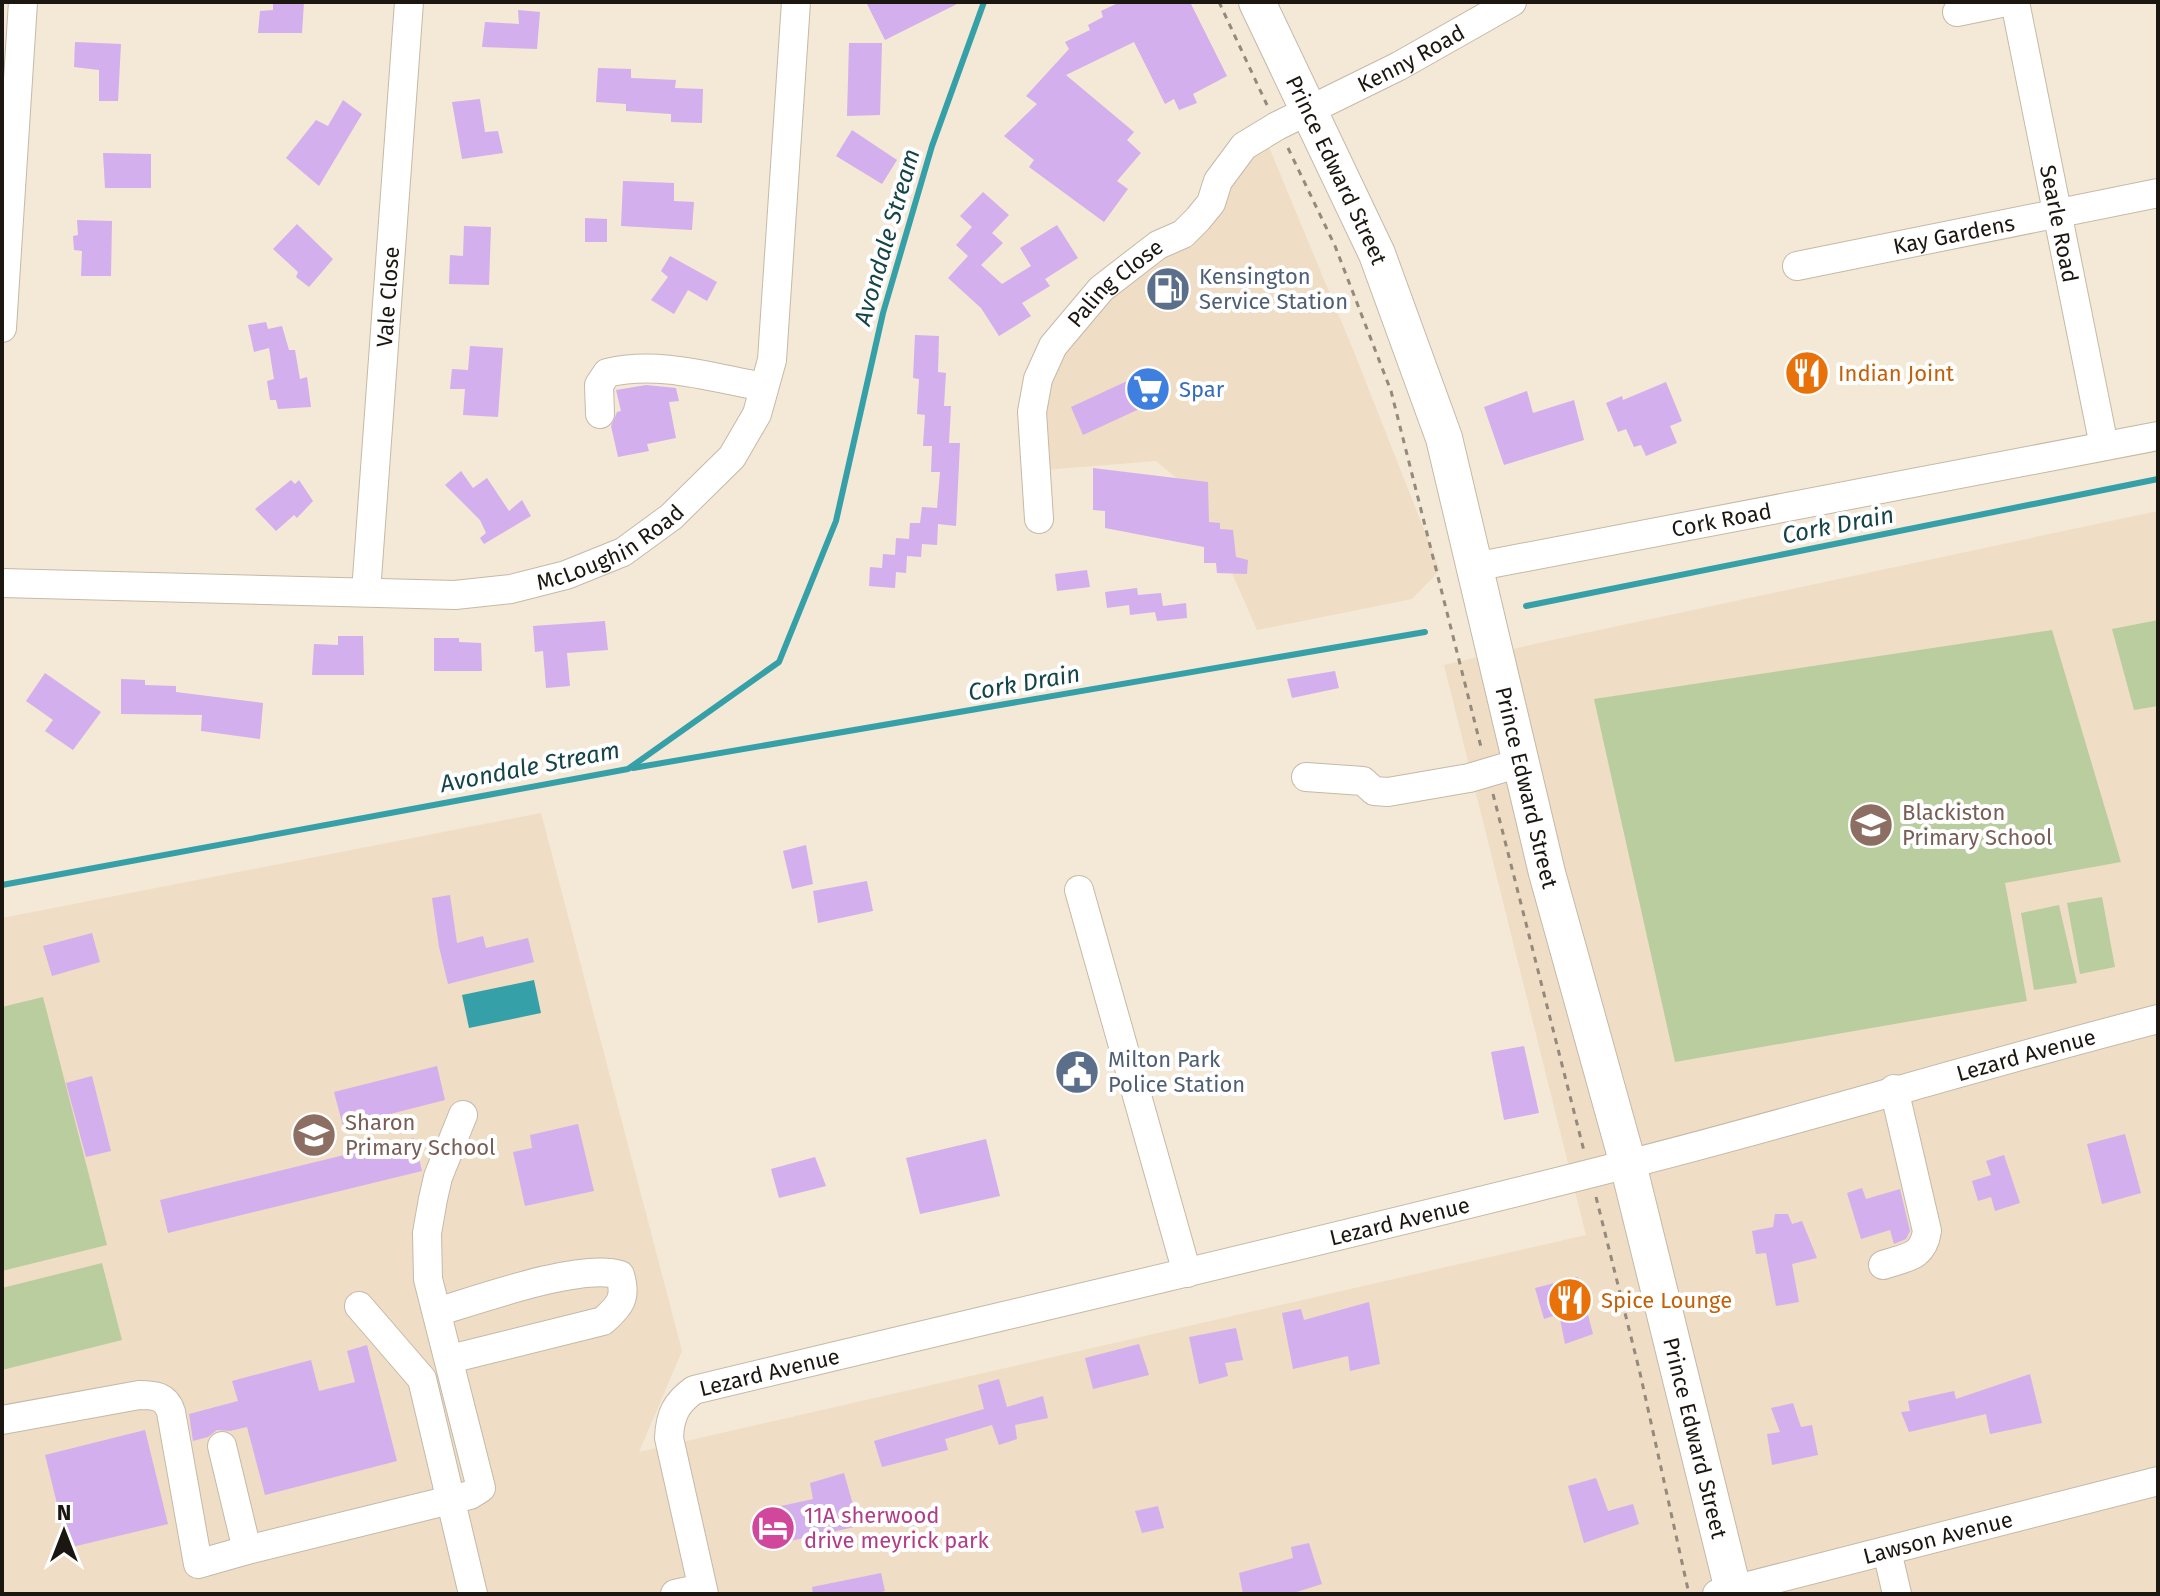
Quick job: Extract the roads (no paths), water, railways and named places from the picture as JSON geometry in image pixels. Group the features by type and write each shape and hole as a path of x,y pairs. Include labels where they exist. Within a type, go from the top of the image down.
{"main road":[{"name":"Prince Edward Street","path":"1257,2 1377,254 1444,438 1547,873 1628,1164 1728,1593"}],"street":[{"path":"2,328 23,2"},
{"name":"Vale Close","path":"366,592 409,2"},
{"name":"McLoughin Road","path":"2,583 455,595 511,589 566,575 623,552 671,517 732,457 757,414 772,360 796,2"},
{"name":"Kenny Road","path":"1309,110 1399,66 1512,2"},
{"path":"1957,12 2006,2"},
{"name":"Searle Road","path":"2015,2 2104,446"},
{"name":"Paling Close","path":"1039,519 1032,412 1038,379 1053,346 1101,289 1158,245 1183,234 1198,219 1211,203 1218,181 1244,146 1309,110"},
{"name":"Kay Gardens","path":"1797,266 2158,193"},
{"path":"600,414 599,385 607,373 630,367 654,367 764,387"},
{"name":"Cork Road","path":"1474,567 2158,436"},
{"path":"1306,777 1363,781 1374,791 1388,792 1469,778 1520,763"},
{"path":"1079,890 1187,1273"},
{"name":"Lezard Avenue","path":"694,1592 669,1438 670,1421 678,1401 694,1390 1628,1164 2158,1019"},
{"path":"1883,1265 1917,1254 1925,1245 1927,1231 1894,1089"},
{"path":"2,1420 139,1395 161,1397 171,1412 198,1564 470,1495 481,1488 428,1279 427,1233 438,1177 463,1115"},
{"path":"437,1312 540,1281 607,1270 620,1275 625,1291 620,1306 603,1321 450,1359"},
{"path":"359,1306 422,1379 473,1594"},
{"path":"222,1446 247,1550"},
{"name":"Lawson Avenue","path":"1728,1593 2158,1481"},
{"path":"1887,1551 1897,1594"}],"water":[{"path":"534,980 541,1013 469,1028 462,995"}],"waterway":[{"name":"Avondale Stream","path":"2,885 628,769 779,662 836,521 883,313 932,146 984,2"},
{"name":"Cork Drain","path":"1526,606 2158,479"},
{"name":"Cork Drain","path":"633,768 1425,632"}],"place":[{"name":"Kensington Service Station","path":"1168,289"},
{"name":"Indian Joint","path":"1807,373"},
{"name":"Spar","path":"1148,389"},
{"name":"Blackiston Primary School","path":"1871,825"},
{"name":"Milton Park Police Station","path":"1077,1072"},
{"name":"Sharon Primary School","path":"314,1135"},
{"name":"Spice Lounge","path":"1570,1300"},
{"name":"11A sherwood drive meyrick park","path":"773,1528"}]}
